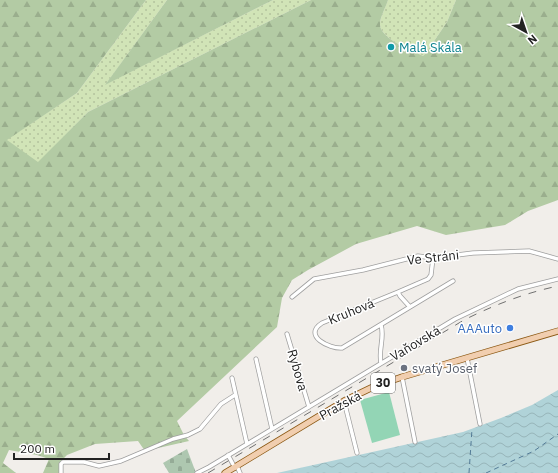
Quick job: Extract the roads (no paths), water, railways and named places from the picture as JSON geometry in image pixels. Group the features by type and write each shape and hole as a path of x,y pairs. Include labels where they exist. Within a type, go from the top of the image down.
{"main road":[{"name":"Pražská","path":"225,473 344,401 380,384 558,331"}],"street":[{"name":"Ve Stráni","path":"292,297 314,279 363,270 418,256 433,258 473,253 529,251 558,259"},
{"name":"Kruhová","path":"433,258 431,275 428,279 322,323 316,329 314,334 320,341 340,348 346,346 453,282"},
{"name":"Vaňovská","path":"197,473 466,313 518,289 558,279"},
{"path":"398,292 410,307"},
{"name":"Kruhová","path":"381,325 381,363"},
{"name":"Rybova","path":"287,334 309,407"},
{"path":"467,358 480,424"},
{"path":"256,359 272,429"},
{"path":"402,377 415,442"},
{"path":"232,378 247,444"},
{"path":"60,473 61,464 63,462 84,462 99,466 121,461 173,439 188,436 200,429 221,404 235,395"},
{"path":"344,401 357,453"},
{"path":"228,455 240,473"}],"water":[{"path":"558,390 558,473 277,473 463,432 532,405"}],"railway":[{"path":"208,473 464,320 510,300 558,286"}],"place":[{"name":"Malá Skála","path":"391,47"},
{"name":"AAAuto","path":"510,328"},
{"name":"svatý Josef","path":"404,368"}]}
